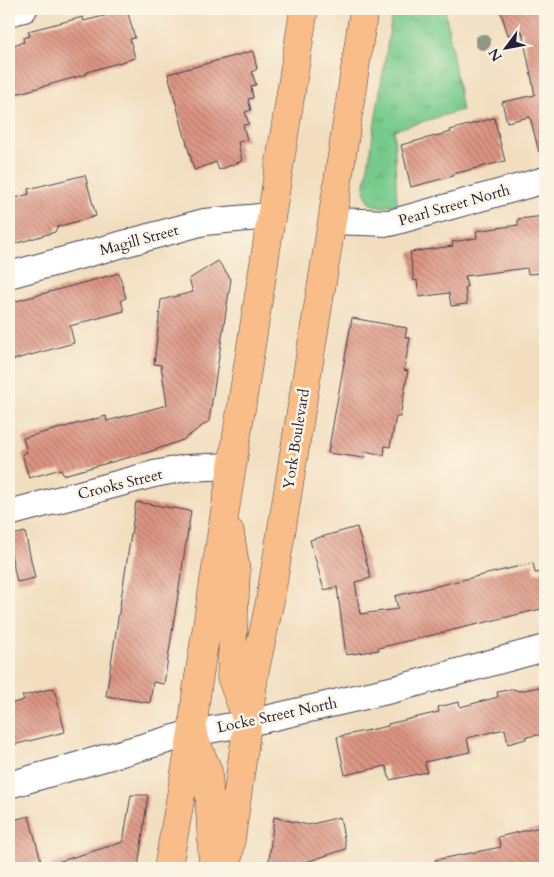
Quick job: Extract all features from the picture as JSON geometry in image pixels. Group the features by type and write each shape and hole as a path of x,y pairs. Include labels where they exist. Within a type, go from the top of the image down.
{"main road":[{"path":"168,868 192,733 197,689 304,9"},
{"name":"York Boulevard","path":"227,868 255,670 270,601 332,221 364,9"},
{"path":"226,503 236,572 231,677 248,723"},
{"path":"192,733 208,770 213,868"}],"street":[{"path":"9,13 24,9"},
{"name":"Pearl Street North","path":"332,221 390,223 545,180"},
{"name":"Magill Street","path":"9,275 204,222 271,216"},
{"name":"Crooks Street","path":"9,513 154,474 186,468 232,466"},
{"name":"Locke Street North","path":"9,785 192,733 248,723 395,689 545,648"}],"green space":[{"path":"393,9 445,9 462,110 394,130 397,204 380,207 369,203 364,191"}],"building":[{"path":"500,9 545,9 545,151 539,152 530,117 507,122 502,102 535,95 522,31 508,35"},
{"path":"127,10 135,38 130,39 135,58 9,96 9,46 24,42 23,38 30,36 28,31 83,17 84,21"},
{"path":"253,51 257,69 252,72 256,85 251,86 253,98 248,99 251,110 245,112 249,124 243,125 247,140 238,142 242,161 219,170 216,162 194,170 168,74"},
{"path":"494,118 505,161 411,187 401,145"},
{"path":"85,175 96,216 57,227 55,232 14,244 9,225 9,200 29,194 28,189"},
{"path":"545,216 545,273 528,274 527,268 465,276 467,304 451,306 449,293 419,297 417,280 414,281 410,252 453,246 452,242 477,238 476,231 518,225 518,219"},
{"path":"218,261 231,279 209,421 183,440 149,452 63,475 61,469 29,478 22,454 27,452 23,438 106,416 107,421 167,405 161,365 154,364 161,300 193,292 189,279"},
{"path":"119,273 126,298 121,300 124,311 70,326 74,343 9,361 9,303"},
{"path":"352,318 407,328 405,337 410,338 404,370 408,371 400,417 396,417 390,447 385,446 384,455 365,451 364,458 328,453"},
{"path":"136,502 191,511 164,684 153,682 150,703 106,696"},
{"path":"357,527 371,578 355,582 360,614 398,609 395,596 533,563 535,573 544,572 545,608 378,648 379,650 346,655 337,587 324,590 310,540"},
{"path":"25,532 35,578 17,582 9,545 9,536"},
{"path":"545,686 545,734 525,737 526,739 508,744 505,729 467,738 470,752 425,762 427,772 390,780 386,766 345,775 337,737 439,712 438,707 459,702 460,707 498,697 497,692 513,689 519,691"},
{"path":"54,688 65,732 9,746 9,704 24,700 22,696"},
{"path":"131,795 148,795 138,868 51,868 51,864 123,842"},
{"path":"29,816 41,861 9,868 9,821"},
{"path":"274,817 308,825 340,817 346,849 288,868 268,868"},
{"path":"545,826 545,868 436,868 435,860 501,847 498,837"}]}
